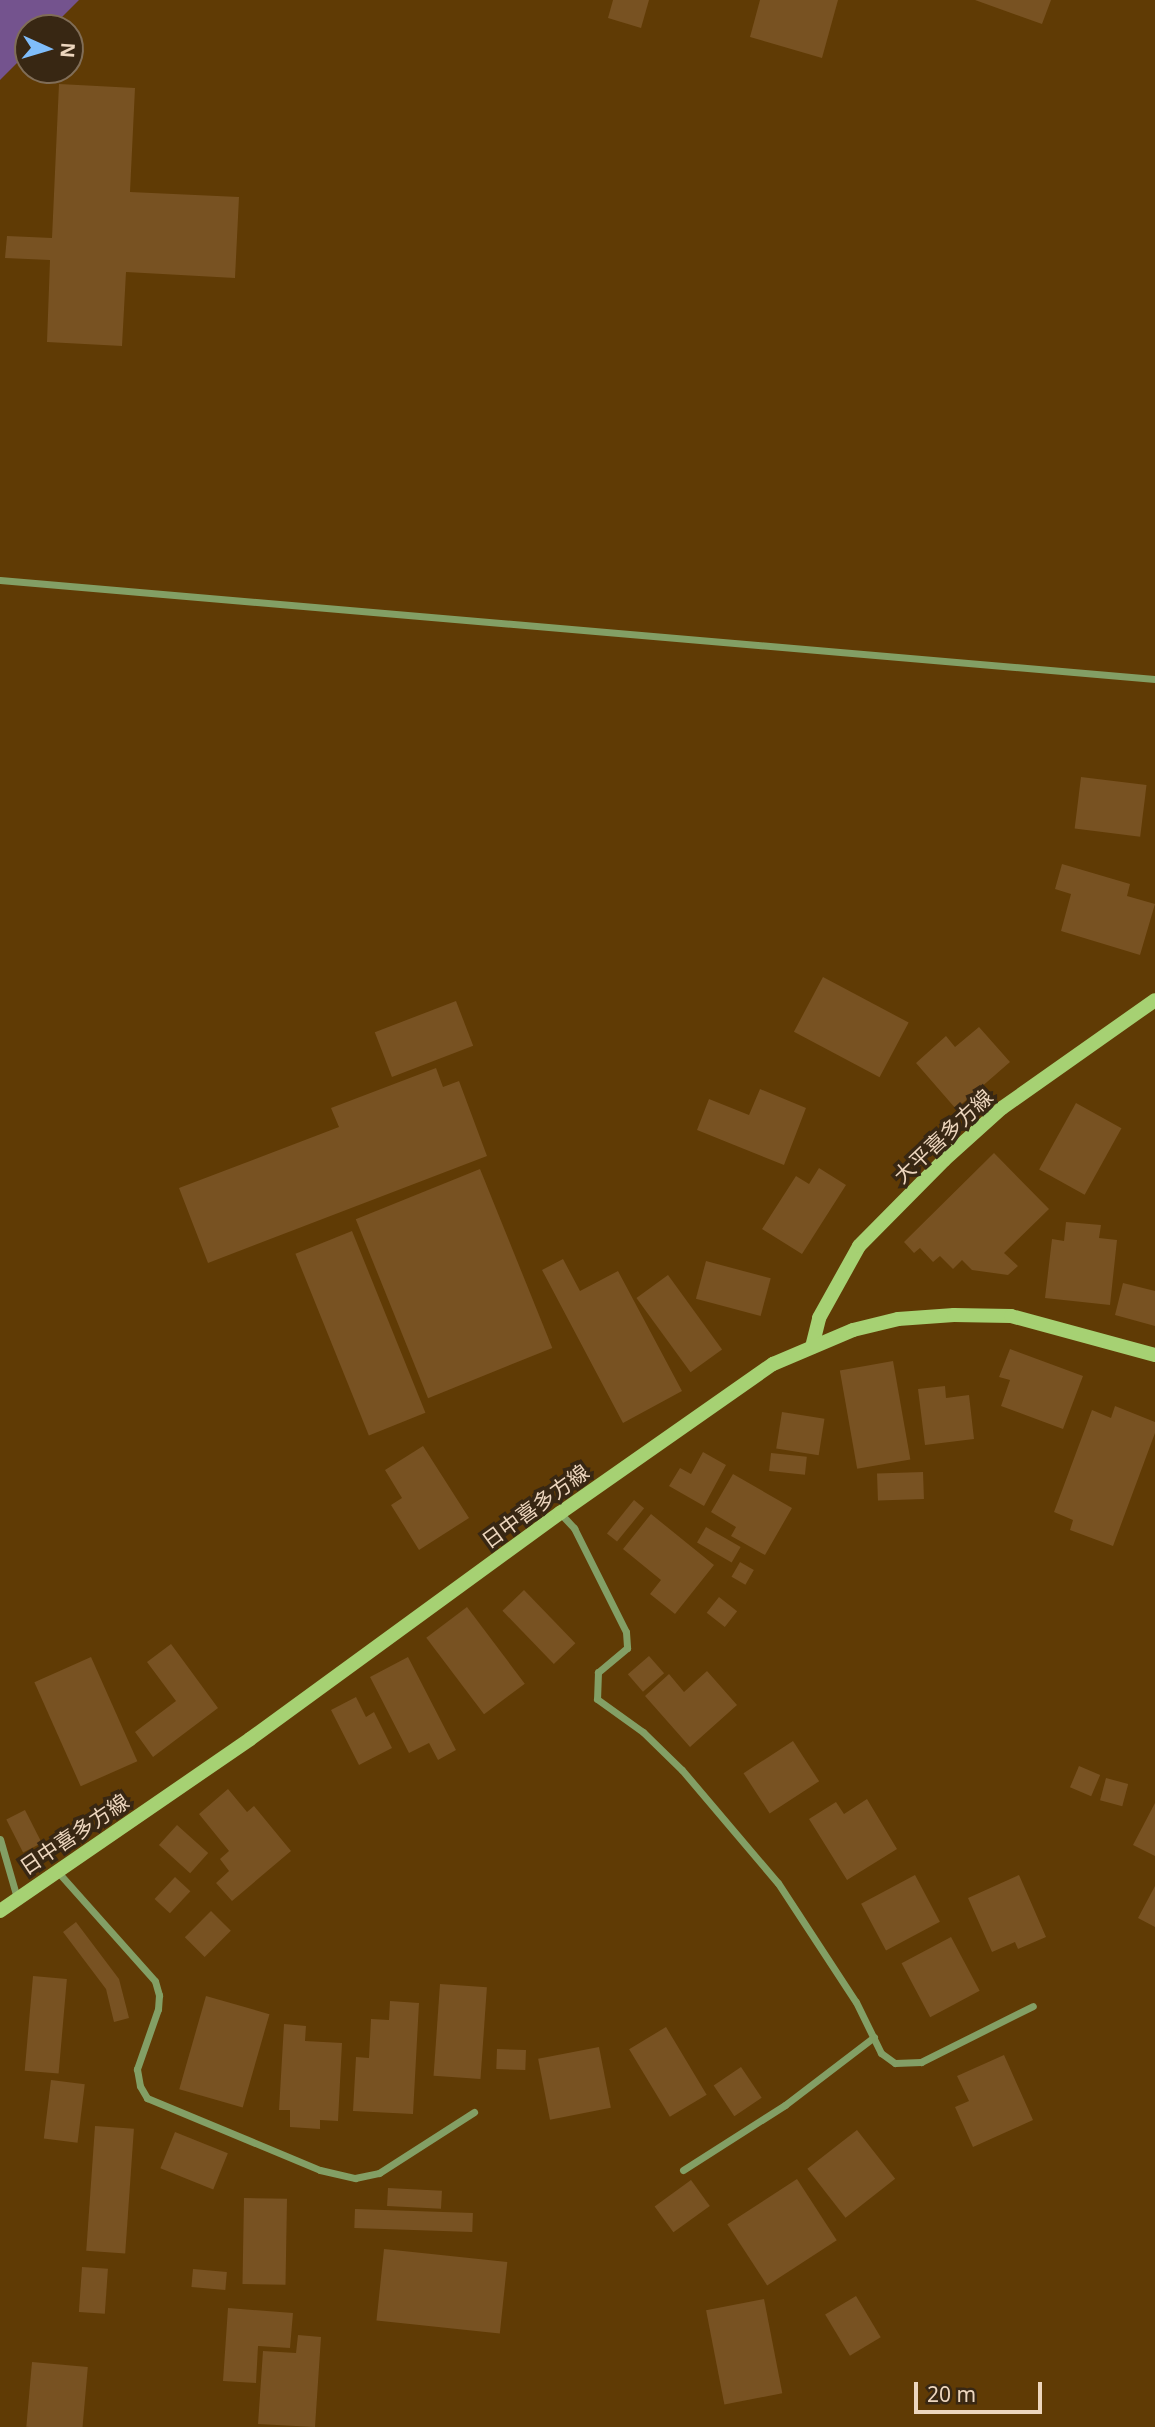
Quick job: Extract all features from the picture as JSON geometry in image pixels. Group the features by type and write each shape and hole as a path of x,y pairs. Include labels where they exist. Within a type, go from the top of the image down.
{"main road":[{"name":"大平喜多方線","path":"812,1347 819,1318 859,1246 944,1160 1002,1108 1155,1000"},
{"name":"日中喜多方線","path":"0,1911 250,1739 560,1513 773,1364 853,1330 898,1319 954,1315 1011,1316 1155,1355"}],"street":[{"path":"0,580 1155,679"},
{"path":"560,1513 574,1528 626,1632 627,1648 598,1672 597,1699 643,1732 682,1770 778,1883 820,1942 856,2002 881,2053 895,2063 920,2062 1033,2006"},
{"path":"0,1839 17,1898"},
{"path":"57,1871 155,1981 159,1995 158,2009 137,2069 139,2086 147,2098 320,2170 355,2178 379,2173 474,2112"},
{"path":"683,2170 785,2105 874,2037"}],"shaded area":[{"path":"0,0 79,0 65,14 14,14 14,66 0,80"}],"building":[{"path":"613,0 649,0 641,28 608,18"},
{"path":"760,0 838,0 822,58 750,37"},
{"path":"975,0 1051,0 1042,24"},
{"path":"59,84 135,88 130,192 239,197 235,278 126,272 122,346 47,342 50,260 5,258 7,236 52,238"},
{"path":"1081,777 1147,785 1140,837 1075,829"},
{"path":"1062,864 1130,884 1127,896 1155,904 1140,955 1061,931 1071,894 1055,889"},
{"path":"823,977 909,1023 880,1077 794,1032"},
{"path":"456,1001 473,1046 392,1077 375,1032"},
{"path":"979,1027 1010,1062 956,1109 916,1063 946,1036 955,1047"},
{"path":"436,1068 443,1087 459,1081 487,1156 208,1263 179,1188 339,1127 331,1108"},
{"path":"760,1089 806,1108 784,1165 697,1130 709,1099 749,1115"},
{"path":"1076,1103 1121,1128 1085,1195 1039,1169"},
{"path":"994,1153 1049,1209 1004,1253 1018,1266 1008,1275 972,1270 962,1260 953,1269 940,1256 933,1262 920,1248 914,1253 904,1242"},
{"path":"819,1168 846,1185 802,1254 762,1229 796,1176 809,1184"},
{"path":"480,1169 552,1348 428,1398 356,1219"},
{"path":"1066,1222 1101,1225 1099,1238 1117,1240 1110,1305 1045,1298 1052,1239 1064,1241"},
{"path":"352,1231 425,1413 369,1436 295,1254"},
{"path":"563,1259 580,1291 618,1271 682,1391 623,1423 542,1270"},
{"path":"706,1261 771,1278 761,1316 696,1299"},
{"path":"668,1275 722,1349 691,1372 636,1298"},
{"path":"1123,1283 1155,1291 1155,1326 1115,1315"},
{"path":"1010,1349 1083,1376 1063,1429 1001,1406 1010,1380 999,1377"},
{"path":"893,1361 910,1459 857,1469 840,1370"},
{"path":"945,1386 946,1398 969,1395 974,1439 925,1445 918,1389"},
{"path":"1115,1406 1155,1422 1155,1433 1113,1546 1070,1530 1073,1520 1054,1512 1092,1410 1111,1418"},
{"path":"782,1412 824,1419 819,1455 776,1449"},
{"path":"423,1446 469,1518 419,1550 391,1505 402,1498 385,1470"},
{"path":"703,1452 726,1465 704,1506 669,1486 680,1468 691,1474"},
{"path":"771,1453 807,1457 805,1475 769,1471"},
{"path":"923,1472 924,1499 878,1501 877,1474"},
{"path":"733,1474 792,1508 765,1555 731,1536 736,1527 711,1512"},
{"path":"634,1500 644,1508 617,1542 607,1533"},
{"path":"651,1514 714,1565 675,1614 650,1594 661,1580 623,1549"},
{"path":"706,1527 741,1547 732,1563 697,1543"},
{"path":"740,1562 754,1570 745,1585 732,1577"},
{"path":"524,1590 575,1643 554,1664 502,1611"},
{"path":"719,1597 737,1611 725,1627 707,1613"},
{"path":"467,1607 525,1684 484,1714 426,1638"},
{"path":"171,1644 218,1708 153,1757 135,1732 176,1701 147,1662"},
{"path":"649,1656 664,1673 643,1692 628,1674"},
{"path":"91,1657 137,1761 81,1786 34,1682"},
{"path":"408,1657 456,1750 438,1760 429,1743 409,1753 370,1677"},
{"path":"707,1671 737,1705 690,1747 645,1696 669,1674 684,1692"},
{"path":"356,1697 366,1717 374,1712 392,1748 359,1765 331,1710"},
{"path":"793,1741 819,1781 770,1813 744,1773"},
{"path":"1079,1766 1100,1775 1091,1796 1070,1787"},
{"path":"1106,1778 1128,1784 1122,1806 1100,1800"},
{"path":"228,1789 247,1812 254,1806 291,1851 232,1901 216,1883 229,1871 220,1859 229,1851 199,1814"},
{"path":"867,1799 897,1849 847,1880 809,1819 836,1802 844,1814"},
{"path":"1155,1803 1155,1856 1133,1845"},
{"path":"25,1810 42,1843 23,1853 6,1820"},
{"path":"177,1825 208,1853 190,1873 159,1845"},
{"path":"915,1875 940,1922 886,1950 861,1904"},
{"path":"1019,1875 1046,1937 1018,1949 1015,1942 992,1952 968,1898"},
{"path":"175,1877 190,1891 170,1913 155,1899"},
{"path":"1155,1886 1155,1927 1138,1918"},
{"path":"211,1911 231,1931 205,1957 185,1937"},
{"path":"76,1922 119,1979 129,2018 114,2022 106,1989 63,1932"},
{"path":"951,1937 980,1991 930,2017 902,1963"},
{"path":"33,1976 67,1979 59,2074 25,2071"},
{"path":"440,1984 487,1987 480,2079 434,2076"},
{"path":"206,1996 269,2014 243,2107 179,2089"},
{"path":"390,2001 419,2003 413,2114 353,2111 356,2057 369,2058 371,2019 389,2020"},
{"path":"284,2024 306,2026 305,2041 342,2043 338,2121 320,2120 320,2129 290,2127 290,2110 279,2110"},
{"path":"666,2027 707,2095 670,2117 629,2049"},
{"path":"599,2047 611,2108 550,2120 538,2059"},
{"path":"497,2049 526,2050 525,2070 496,2069"},
{"path":"1004,2055 1033,2120 973,2147 955,2107 969,2101 957,2076"},
{"path":"741,2067 762,2098 734,2116 714,2085"},
{"path":"51,2080 85,2084 78,2143 44,2139"},
{"path":"95,2126 134,2129 125,2253 86,2251"},
{"path":"857,2130 895,2179 846,2218 807,2169"},
{"path":"175,2132 228,2153 213,2190 160,2168"},
{"path":"797,2179 837,2240 767,2285 727,2224"},
{"path":"691,2180 710,2206 673,2232 655,2206"},
{"path":"388,2188 442,2191 441,2209 387,2206"},
{"path":"244,2198 287,2199 285,2285 242,2284"},
{"path":"355,2209 473,2213 472,2232 354,2228"},
{"path":"384,2249 507,2262 500,2334 376,2321"},
{"path":"82,2267 108,2269 105,2314 79,2312"},
{"path":"193,2269 227,2272 225,2290 191,2287"},
{"path":"856,2296 881,2337 850,2356 825,2315"},
{"path":"764,2299 782,2393 724,2404 706,2310"},
{"path":"228,2308 293,2313 290,2348 258,2346 256,2383 223,2381"},
{"path":"298,2335 321,2337 315,2427 258,2424 263,2351 296,2353"},
{"path":"32,2362 88,2367 83,2427 26,2427"}]}
